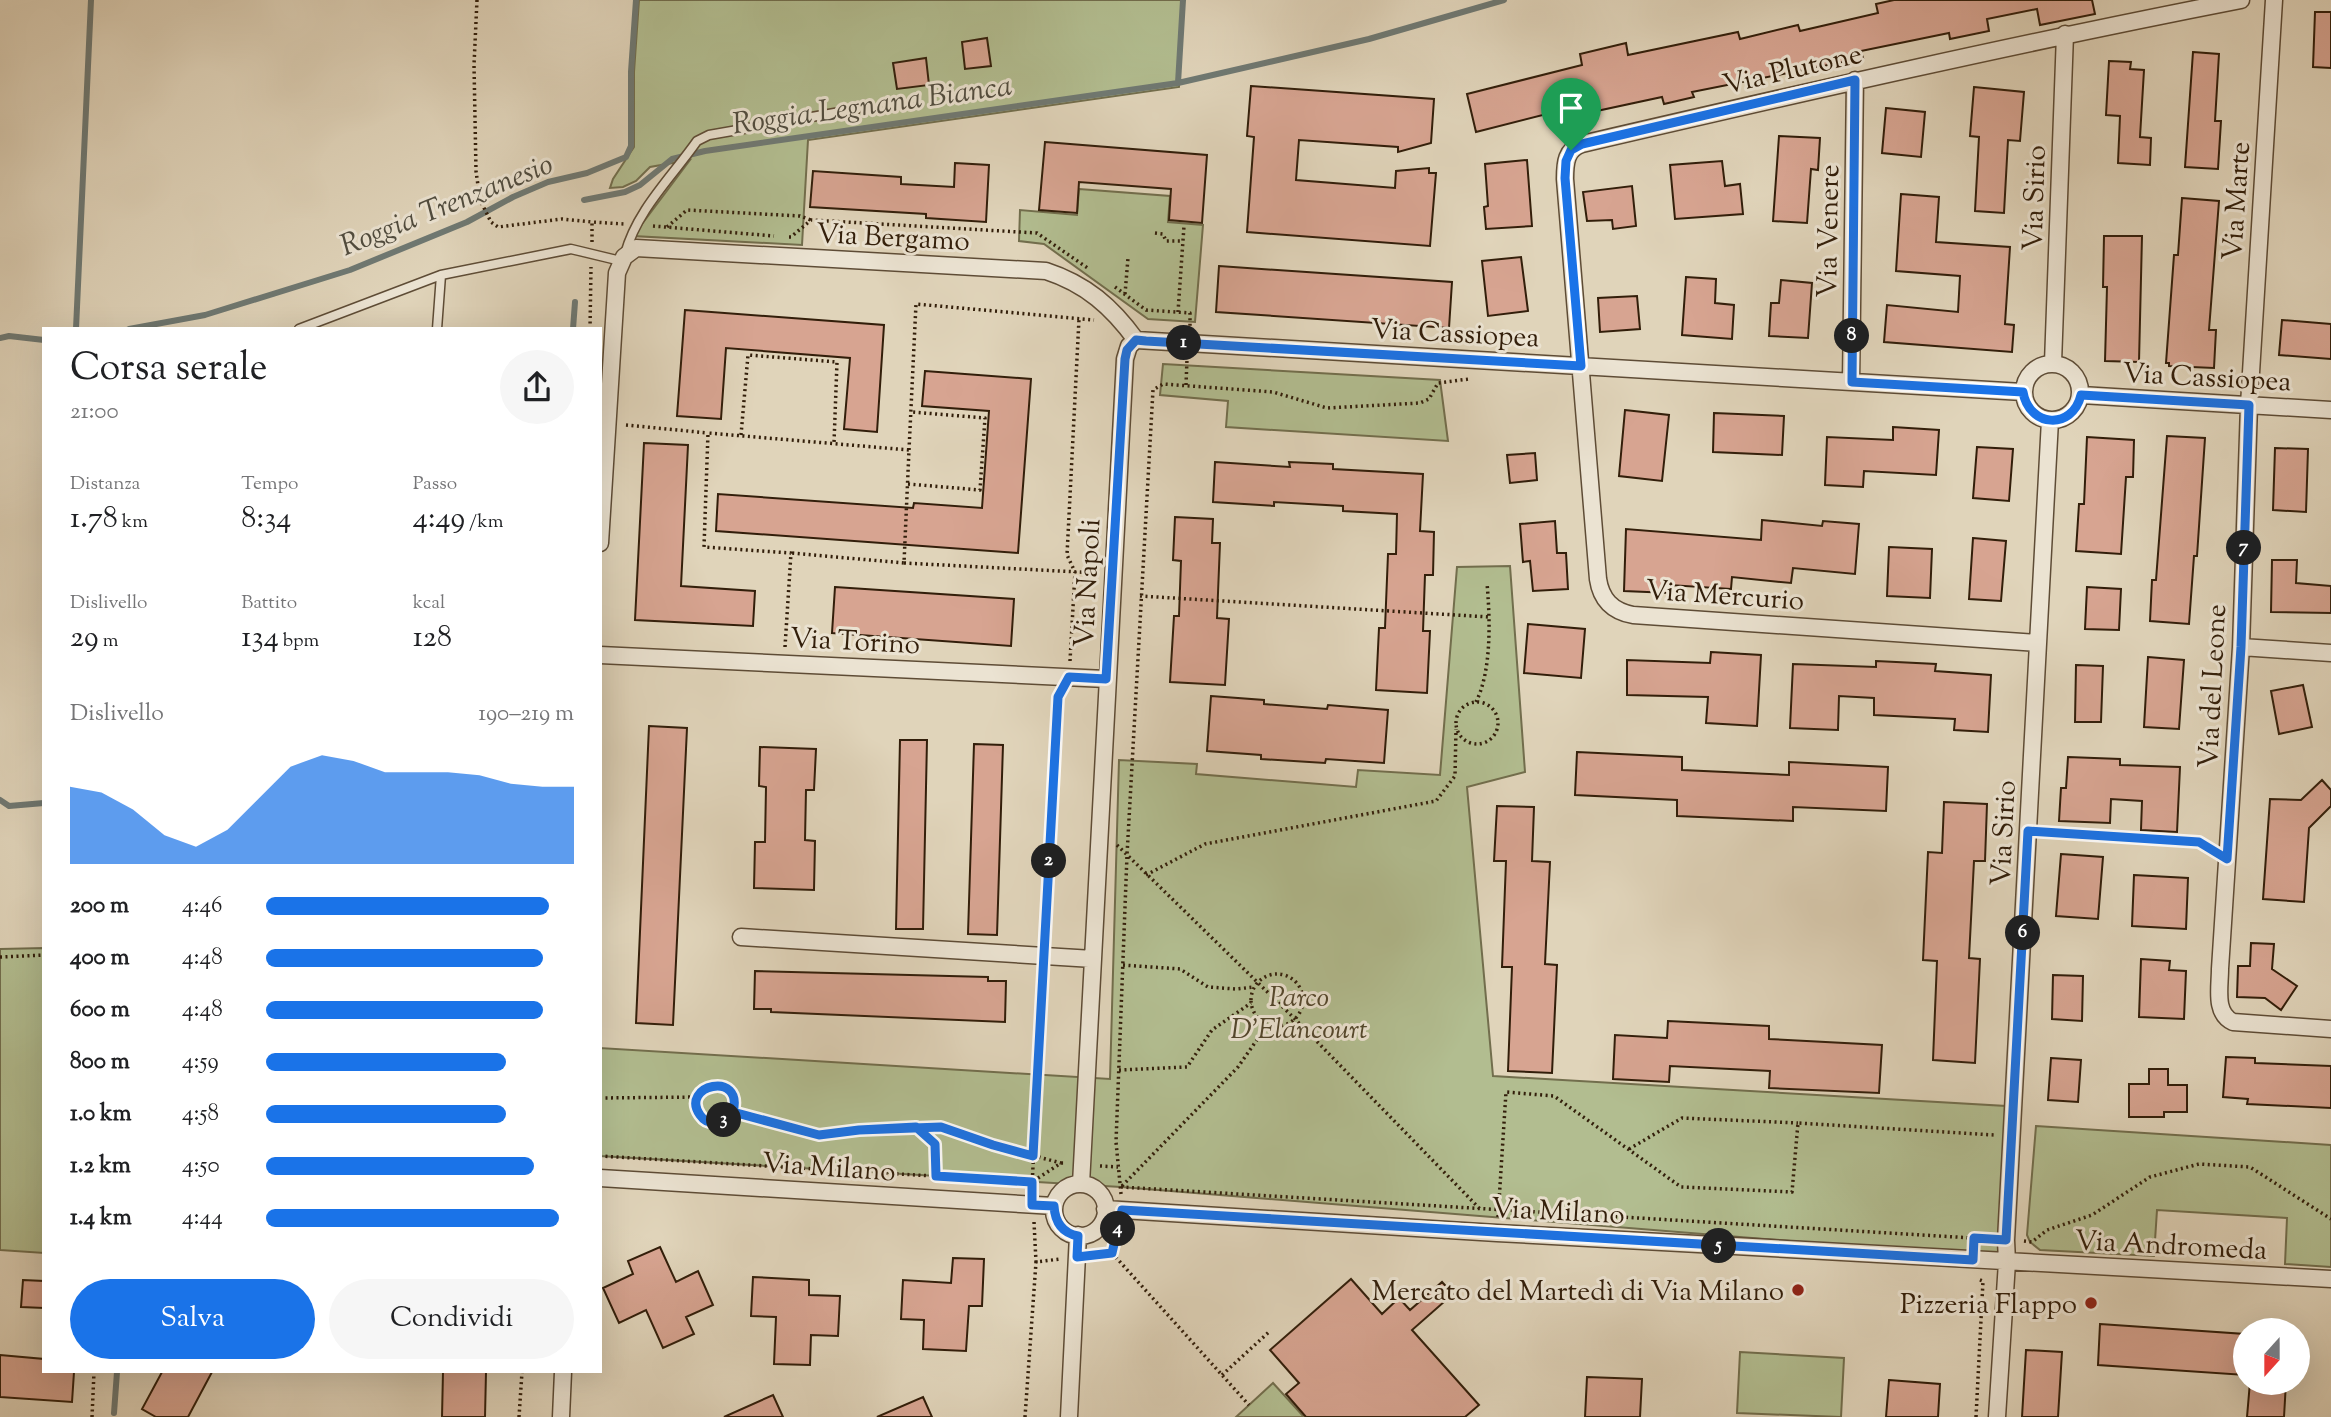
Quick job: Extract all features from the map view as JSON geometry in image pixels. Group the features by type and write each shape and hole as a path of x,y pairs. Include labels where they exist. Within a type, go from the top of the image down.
{"street":[{"name":"Via Plutone","path":"1581,366 1565,178 1566,161 1571,150 1582,144 1855,80 2065,34 2241,0"},
{"name":"Via Marte","path":"2249,405 2274,0"},
{"name":"Via Sirio","path":"2053,363 2065,34"},
{"name":"Via Venere","path":"1852,382 1855,80"},
{"name":"Via Bergamo","path":"622,259 632,250 643,247 1046,271 1075,282 1094,295 1118,316 1136,340"},
{"path":"602,509 617,273 622,259"},
{"name":"Via Cassiopea","path":"1136,340 2023,392"},
{"name":"Via Napoli","path":"1081,1184 1125,359 1127,350 1136,340"},
{"path":"2053,363 2071,370 2080,386 2081,395 2078,404 2067,416 2050,420 2028,408 2023,392 2029,375 2044,364 2053,363"},
{"name":"Via Mercurio","path":"1581,366 1598,579 1603,595 1613,607 1633,615 2038,643"},
{"name":"Via Cassiopea","path":"2081,395 2331,410"},
{"name":"Via del Leone","path":"2249,405 2241,647 2220,969 2220,1009 2226,1019 2237,1023 2331,1029"},
{"name":"Via Sirio","path":"1997,1417 2050,420"},
{"path":"2241,647 2331,653"},
{"name":"Via Torino","path":"602,654 1106,679"},
{"path":"741,937 1093,959"},
{"name":"Via Milano","path":"602,1178 1054,1206"},
{"path":"1081,1184 1093,1188 1114,1210 1098,1228 1078,1236 1060,1227 1054,1215 1054,1206 1062,1191 1081,1184"},
{"name":"Via Milano","path":"1114,1210 2007,1262"},
{"path":"1069,1417 1078,1236"},
{"name":"Via Andromeda","path":"2007,1262 2331,1279"},
{"path":"561,1417 563,1373"}],"lane":[{"path":"304,327 442,275 571,249 622,259 639,218 697,141 709,135 857,109"},
{"path":"437,327 442,275"}],"path":[{"path":"477,0 474,78 476,171 480,200 492,222 498,227 562,219 592,222"},
{"path":"667,228 687,210 800,216 811,220"},
{"path":"1178,312 1184,226"},
{"path":"1155,233 1163,234 1166,241 1183,241"},
{"path":"1125,294 1128,258"},
{"path":"904,563 916,304 1079,319 1067,555 1075,572 1069,677 1058,697 1033,1156 1032,1205 1036,1262 1025,1417"},
{"path":"741,435 748,355 837,362 834,443"},
{"path":"1121,1187 1116,1142 1127,855 1152,394 1156,387 1163,384 1273,392 1327,408 1420,403 1429,399 1438,383 1469,379"},
{"path":"908,484 980,490 985,418 911,412"},
{"path":"607,424 909,450"},
{"path":"708,433 704,547 904,563 1113,574"},
{"path":"784,663 791,553"},
{"path":"1476,702 1484,687 1489,617 1486,583"},
{"path":"1140,596 1489,617"},
{"path":"1146,875 1205,844 1436,801 1455,776 1456,716 1459,710 1476,702 1490,706 1495,712 1498,726 1492,739 1479,745 1471,744 1459,736 1456,729"},
{"path":"1100,827 1256,985 1295,1019 1480,1209 1497,1233"},
{"path":"2028,831 2199,842 2227,859"},
{"path":"0,957 42,955"},
{"path":"1123,965 1180,969 1208,987 1236,989 1256,985 1271,975 1280,974 1297,983 1303,1001 1295,1019 1277,1026 1259,1019 1251,1003"},
{"path":"1119,1070 1187,1067 1212,1030 1251,1003 1256,985"},
{"path":"1249,1405 1112,1253 1114,1210 1121,1187 1133,1172 1238,1067 1268,1024"},
{"path":"722,1086 733,1097 733,1112 723,1121 710,1122 699,1114 698,1097 707,1087 722,1086"},
{"path":"1497,1233 1506,1092 1554,1096 1681,1187 1792,1192 1798,1123"},
{"path":"602,1098 698,1097"},
{"path":"733,1112 819,1135 859,1130 941,1127 993,1145 1060,1163"},
{"path":"1629,1149 1682,1118 2012,1136"},
{"path":"916,1127 935,1144 936,1176"},
{"path":"602,1156 1032,1182"},
{"path":"1121,1187 2032,1242 2047,1230 2092,1216 2150,1177 2199,1164 2250,1167 2331,1219"},
{"path":"1974,1238 1972,1276 1983,1281 1976,1417"},
{"path":"1036,1262 1112,1253"},
{"path":"1222,1375 1270,1331"},
{"path":"92,1417 94,1373"},
{"path":"519,1417 522,1373"}],"green space":[{"path":"639,0 1184,0 1179,87 808,140 802,245 633,236 690,160 650,167 636,181 623,187 610,188 634,147 634,72"},
{"path":"1079,189 1170,196 1168,222 1203,225 1195,322 1148,319 1044,244 1019,241 1020,210 1077,215"},
{"path":"1163,364 1440,380 1448,441 1226,427 1228,401 1160,395"},
{"name":"Parco D'Elancourt","path":"1510,566 1525,772 1467,787 1493,1076 2006,1106 2000,1258 1121,1187 602,1156 602,1048 1110,1079 1119,760 1197,764 1196,774 1356,787 1358,770 1440,775 1457,567"},
{"path":"42,948 42,1253 0,1250 0,949"},
{"path":"2036,1126 2331,1145 2331,1267 2285,1264 2287,1218 2157,1210 2154,1256 2040,1250 2030,1242 2027,1235"},
{"path":"1740,1352 1844,1358 1841,1417 1737,1413"},
{"path":"1273,1383 1304,1417 1236,1417"}],"building":[{"path":"1894,0 2092,0 2095,14 2040,25 2037,9 1987,19 1989,31 1950,39 1949,33 1861,51 1863,58 1692,92 1694,97 1664,104 1662,97 1592,112 1590,103 1476,132 1467,94 1582,65 1580,54 1626,43 1628,55 1738,32 1740,39 1798,25 1800,31 1878,13 1876,4"},
{"path":"2315,12 2331,12 2331,68 2313,67"},
{"path":"987,38 991,66 965,69 962,42"},
{"path":"2193,52 2219,54 2215,121 2221,121 2218,169 2185,167"},
{"path":"926,58 929,85 897,89 893,63"},
{"path":"2109,61 2131,62 2130,69 2144,70 2140,137 2151,138 2150,165 2118,163 2120,116 2106,115"},
{"path":"1251,86 1434,99 1431,143 1398,152 1398,147 1299,140 1296,180 1395,188 1396,171 1429,168 1429,173 1436,173 1430,246 1247,232 1254,137 1247,136"},
{"path":"1974,87 2024,92 2020,141 2008,140 2004,213 1975,211 1979,137 1970,136"},
{"path":"1886,108 1925,112 1921,157 1882,153"},
{"path":"1779,136 1820,138 1818,170 1811,169 1807,223 1773,221"},
{"path":"1045,142 1207,155 1202,223 1169,220 1171,189 1079,182 1077,213 1039,210"},
{"path":"1527,160 1532,226 1486,229 1484,207 1488,206 1485,164"},
{"path":"1722,161 1725,186 1740,184 1743,214 1675,219 1670,165"},
{"path":"955,163 989,165 986,222 926,218 926,214 810,207 813,171 901,177 901,184 954,187"},
{"path":"1632,186 1636,226 1613,229 1612,220 1587,221 1583,192"},
{"path":"1901,194 1939,197 1936,242 2010,247 2005,324 2014,325 2012,352 1884,342 1887,305 1958,312 1960,276 1896,271"},
{"path":"2182,198 2219,201 2209,330 2216,330 2214,368 2169,366 2169,363 2166,363 2174,255 2178,255"},
{"path":"2104,236 2142,236 2139,362 2105,361 2107,287 2103,287"},
{"path":"1521,257 1528,311 1488,316 1482,261"},
{"path":"1219,266 1452,282 1449,328 1216,312"},
{"path":"1686,277 1716,279 1715,303 1734,305 1732,339 1682,335"},
{"path":"1781,280 1812,283 1808,338 1769,336 1771,303 1779,303"},
{"path":"1637,296 1640,329 1600,332 1598,298"},
{"path":"685,310 884,325 877,432 844,429 850,358 726,348 721,419 677,416"},
{"path":"2282,320 2331,324 2331,359 2279,355"},
{"path":"925,371 1031,379 1018,553 716,531 718,494 913,508 914,503 982,508 989,411 922,406"},
{"path":"1625,410 1669,415 1662,481 1619,476"},
{"path":"1714,413 1784,416 1782,455 1713,452"},
{"path":"1893,427 1939,430 1936,475 1864,471 1863,487 1825,485 1827,437 1893,440"},
{"path":"2167,436 2205,438 2197,556 2194,556 2189,624 2150,621 2152,580 2156,580"},
{"path":"2087,437 2134,440 2133,477 2126,477 2121,554 2076,551 2079,504 2084,504"},
{"path":"644,443 688,445 681,586 755,591 753,626 635,620"},
{"path":"1977,447 2013,449 2009,501 1973,498"},
{"path":"2275,448 2308,449 2306,512 2273,510"},
{"path":"1535,453 1537,480 1510,483 1507,455"},
{"path":"1215,462 1290,467 1289,462 1333,464 1333,469 1423,474 1420,531 1434,532 1433,575 1425,575 1423,631 1430,631 1427,693 1376,690 1379,628 1385,628 1388,554 1396,554 1397,514 1343,511 1343,506 1274,502 1274,506 1213,502"},
{"path":"1175,517 1213,519 1212,543 1220,543 1217,618 1229,619 1225,685 1170,682 1174,616 1179,616 1181,561 1173,560"},
{"path":"1762,520 1822,526 1823,521 1859,524 1855,574 1793,568 1791,583 1732,577 1731,589 1670,585 1670,593 1624,591 1626,529 1761,540"},
{"path":"1555,521 1557,553 1566,553 1568,589 1533,591 1530,561 1523,562 1520,524"},
{"path":"1973,538 2006,541 2001,601 1969,599"},
{"path":"1889,547 1932,549 1930,598 1887,596"},
{"path":"2272,560 2297,560 2296,583 2331,586 2331,613 2271,612"},
{"path":"835,587 1014,599 1011,646 832,633"},
{"path":"2087,587 2121,589 2119,630 2085,629"},
{"path":"1528,624 1585,629 1581,678 1524,673"},
{"path":"1711,652 1761,655 1757,726 1706,723 1708,697 1627,695 1627,660 1710,663"},
{"path":"2148,657 2184,660 2179,729 2144,727"},
{"path":"1876,661 1936,664 1935,671 1991,675 1988,732 1954,730 1955,719 1874,715 1874,698 1839,696 1838,730 1790,728 1793,664 1876,667"},
{"path":"2076,665 2103,666 2101,722 2075,722"},
{"path":"2303,685 2312,727 2279,734 2271,691"},
{"path":"1211,696 1327,709 1328,705 1388,710 1384,763 1326,759 1325,763 1261,759 1261,755 1207,751"},
{"path":"649,726 687,728 673,1025 636,1023"},
{"path":"900,740 927,740 923,929 896,929"},
{"path":"974,744 1003,745 997,935 968,934"},
{"path":"760,747 816,749 814,790 806,790 805,840 815,841 814,890 754,888 755,842 765,842 766,787 759,786"},
{"path":"1577,752 1682,757 1682,770 1789,775 1789,762 1888,767 1886,811 1793,807 1793,821 1677,816 1677,800 1575,795"},
{"path":"2068,757 2120,759 2120,765 2180,767 2177,832 2141,830 2142,801 2111,799 2110,823 2059,821 2061,788 2066,788"},
{"path":"2322,780 2331,790 2331,806 2309,828 2304,902 2263,899 2270,799 2301,800"},
{"path":"1944,802 1987,804 1985,861 1974,861 1969,958 1980,959 1975,1063 1933,1060 1937,961 1923,960 1928,852 1942,853"},
{"path":"1497,806 1534,807 1532,861 1550,862 1545,964 1557,965 1552,1073 1508,1071 1512,967 1502,967 1506,861 1494,861"},
{"path":"2061,854 2103,857 2098,919 2056,916"},
{"path":"2134,875 2188,878 2186,929 2132,926"},
{"path":"2251,943 2274,944 2272,969 2297,986 2281,1010 2265,998 2237,997 2238,966 2250,966"},
{"path":"2141,959 2170,961 2169,970 2186,971 2184,1019 2139,1017"},
{"path":"755,971 988,977 988,981 1006,981 1005,1022 771,1012 771,1009 754,1009"},
{"path":"2053,975 2083,976 2082,1021 2052,1019"},
{"path":"1668,1021 1769,1026 1769,1039 1882,1045 1879,1093 1769,1088 1770,1071 1670,1066 1669,1082 1613,1079 1615,1035 1667,1038"},
{"path":"2226,1057 2255,1058 2255,1063 2331,1066 2331,1108 2247,1104 2248,1099 2223,1097"},
{"path":"2051,1058 2081,1060 2078,1102 2048,1100"},
{"path":"2149,1069 2168,1069 2168,1085 2187,1085 2187,1112 2164,1112 2164,1117 2129,1117 2129,1084 2149,1084"},
{"path":"660,1247 676,1282 698,1271 713,1305 686,1317 694,1334 663,1348 646,1310 619,1323 603,1288 633,1274 628,1261"},
{"path":"953,1258 984,1259 982,1306 969,1306 966,1351 923,1349 924,1320 901,1319 903,1280 951,1283"},
{"path":"753,1277 809,1280 809,1295 840,1296 838,1336 811,1335 810,1365 774,1364 776,1317 751,1316"},
{"path":"1351,1279 1382,1314 1399,1298 1410,1310 1442,1282 1453,1294 1412,1330 1479,1405 1465,1417 1306,1417 1286,1394 1299,1383 1270,1350"},
{"path":"23,1280 42,1281 42,1308 21,1307"},
{"path":"2100,1324 2233,1333 2233,1374 2098,1365"},
{"path":"2026,1350 2062,1352 2058,1417 2022,1417"},
{"path":"0,1355 42,1359 42,1373 74,1373 72,1402 0,1397"},
{"path":"161,1373 211,1373 188,1417 156,1417 142,1409"},
{"path":"443,1373 486,1373 485,1417 442,1417"},
{"path":"1587,1377 1642,1379 1640,1417 1585,1417"},
{"path":"1889,1380 1940,1384 1938,1417 1886,1417"},
{"path":"773,1395 783,1417 724,1417"},
{"path":"2249,1395 2285,1395 2284,1417 2247,1417"},
{"path":"923,1397 932,1417 877,1417"}],"waterway":[{"path":"76,327 91,0"},
{"name":"Roggia Trenzanesio","path":"140,327 205,315 350,270 467,222 548,182 587,173 626,157 631,146 631,72 636,0"},
{"name":"Roggia Legnana Bianca","path":"1178,83 1183,0"},
{"name":"Roggia Legnana Bianca","path":"584,200 625,192 640,185 672,159 705,151 1178,83 1369,39 1504,0"},
{"name":"Roggia Legnana Bianca","path":"573,327 575,302"},
{"name":"Roggia Trenzanesio","path":"0,338 9,336 42,340"},
{"name":"Roggia Trenzanesio","path":"0,800 9,806 42,803"},
{"name":"Roggia Trenzanesio","path":"114,1413 117,1373"}],"place":[{"name":"Mercato del Martedì di Via Milano","path":"1798,1290"},
{"name":"Pizzeria Flappo","path":"2091,1303"}],"route":[{"path":"1571,150 1566,161 1565,178 1581,366 1136,340 1127,350 1106,679 1069,677 1058,697 1033,1156 941,1127 916,1127 859,1130 819,1135 781,1126 733,1112 717,1123 704,1119 699,1114 696,1102 701,1091 713,1085 722,1086 730,1092 733,1097 733,1112 819,1135 916,1127 935,1144 936,1176 1032,1182 1032,1205 1054,1206 1054,1215 1060,1227 1078,1236 1077,1257 1112,1253 1122,1210 1973,1260 1974,1238 2006,1240 2028,831 2199,842 2227,859 2241,647 2249,405 2081,395 2074,411 2059,420 2050,420 2034,414 2028,408 2023,392 1852,382 1855,80 1582,144 1571,150"}]}
